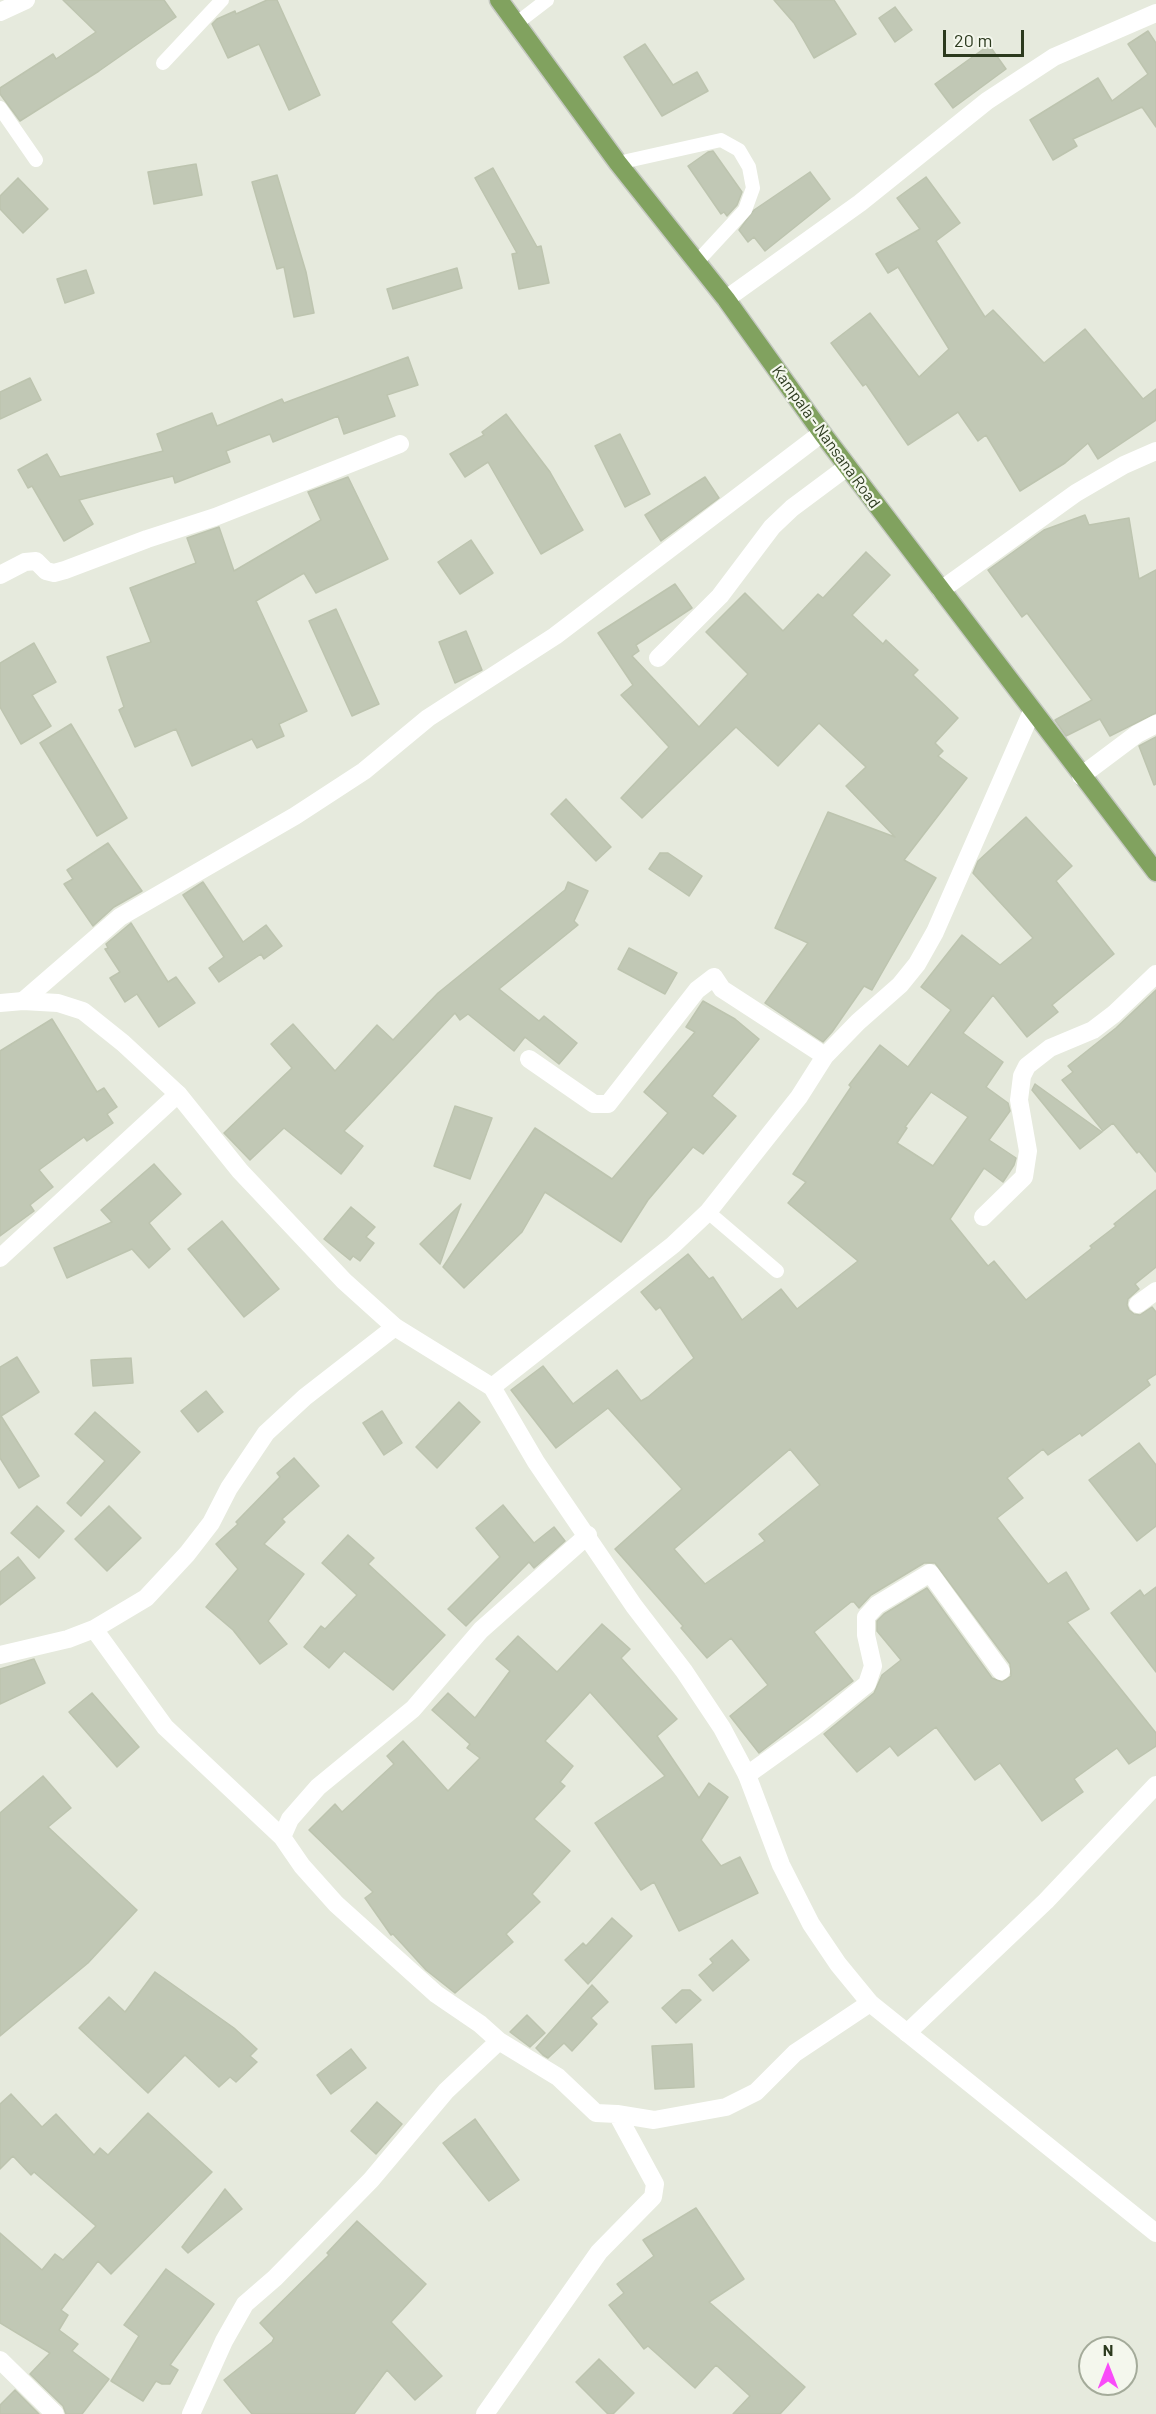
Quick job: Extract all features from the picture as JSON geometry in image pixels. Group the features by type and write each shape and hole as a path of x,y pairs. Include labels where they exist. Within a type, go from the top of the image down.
{"main road":[{"name":"Kampala - Nansana Road","path":"499,0 618,163 726,299 822,434 1156,872"}],"street":[{"path":"0,12 27,0"},
{"path":"726,299 860,203 987,101 1054,57 1156,13"},
{"path":"23,1001 120,917 295,816 364,771 428,718 555,636 822,434"},
{"path":"0,575 25,562 36,561 46,571 54,573 65,570 147,539 215,517 400,444"},
{"path":"941,590 1076,493 1124,465 1156,451"},
{"path":"658,658 720,596 772,527 792,508 847,467"},
{"path":"492,1387 673,1245 708,1212 799,1097 825,1056 858,1022 900,985 917,964 935,932 1032,711"},
{"path":"1081,776 1137,734 1156,724"},
{"path":"983,1217 1024,1177 1028,1151 1019,1100 1022,1076 1027,1066 1050,1048 1094,1030 1156,974"},
{"path":"529,1059 594,1104 608,1104 697,990 714,977 722,989 825,1056"},
{"path":"0,1003 23,1001 58,1003 83,1011 123,1043 178,1094 240,1171 344,1281 395,1327 492,1387 536,1462 588,1535 634,1606 684,1671 722,1728 747,1775 781,1865 811,1924 838,1964 870,2003 1156,2233"},
{"path":"0,1258 178,1094"},
{"path":"1138,1304 1156,1291"},
{"path":"0,1655 68,1639 94,1629 146,1598 187,1554 211,1523 229,1488 266,1433 305,1397 395,1327"},
{"path":"282,1837 290,1819 318,1787 413,1709 481,1630 588,1535"},
{"path":"747,1775 814,1727 867,1684 873,1666 866,1635 866,1617 877,1605 930,1573 1001,1671"},
{"path":"94,1629 165,1727 282,1837 302,1866 336,1904 436,1994 480,2024 499,2042 558,2077 596,2113 654,2120 726,2106 756,2092 795,2054 870,2003"},
{"path":"907,2032 1046,1901 1156,1785"},
{"path":"191,2414 224,2341 245,2304 275,2278 371,2180 446,2091 499,2042"},
{"path":"485,2414 599,2252 654,2197 655,2184 617,2114"},
{"path":"0,2360 55,2414"}],"lane":[{"path":"163,63 222,0"},
{"path":"517,23 547,0"},
{"path":"0,108 36,160"},
{"path":"618,163 721,140 739,150 749,167 753,188 745,210 696,263"},
{"path":"708,1212 777,1271"}],"building":[{"path":"63,0 164,0 176,17 99,71 20,121 0,94 0,88 53,54 56,59 96,32"},
{"path":"267,0 277,0 320,95 289,110 259,44 228,58 212,24 217,19 235,11 236,14"},
{"path":"774,0 834,0 856,34 814,58 794,23"},
{"path":"895,7 912,30 895,42 879,18"},
{"path":"1148,31 1156,43 1156,127 1142,107 1073,139 1077,146 1053,160 1030,120 1098,78 1112,101 1148,74 1128,44"},
{"path":"645,44 673,85 697,72 708,91 662,116 624,57"},
{"path":"989,45 1006,69 953,108 935,84"},
{"path":"713,151 742,192 737,205 727,216 724,212 721,214 688,166"},
{"path":"196,164 202,195 154,204 148,172"},
{"path":"493,168 537,247 541,246 549,283 519,289 512,254 517,253 475,178"},
{"path":"810,172 830,199 765,251 754,237 748,242 739,230 754,210"},
{"path":"277,175 306,272 314,313 294,317 284,267 277,269 252,182"},
{"path":"926,177 960,223 936,241 985,317 993,310 1044,363 1085,329 1143,399 1156,389 1156,420 1098,459 1088,443 1065,463 1020,491 986,435 978,441 958,412 908,445 866,384 863,386 831,343 870,313 919,377 949,349 898,267 888,273 876,254 920,229 897,198"},
{"path":"18,178 48,209 23,233 0,209 0,196"},
{"path":"457,268 462,288 393,309 387,289"},
{"path":"86,270 94,293 65,303 57,279"},
{"path":"408,357 418,385 387,395 395,416 344,434 338,416 273,442 270,434 226,451 230,462 175,483 173,476 79,500 93,524 64,541 32,486 28,488 18,470 47,454 60,477 163,451 157,434 212,413 217,426 282,399 284,403"},
{"path":"30,378 41,400 0,419 0,392"},
{"path":"506,414 550,472 583,530 541,554 488,462 465,477 450,454 484,435 482,432"},
{"path":"620,434 650,494 625,507 595,446"},
{"path":"348,477 388,559 316,593 304,573 256,601 307,711 279,724 284,736 257,748 252,739 192,766 176,729 135,747 119,710 124,707 107,657 151,642 130,588 196,563 187,538 219,527 234,571 321,520 308,492"},
{"path":"705,477 719,498 661,541 645,515"},
{"path":"1085,515 1089,525 1129,518 1139,579 1156,570 1156,713 1110,736 1100,719 1066,736 1055,720 1092,700 1027,613 1022,617 988,570 1044,530"},
{"path":"471,540 493,573 460,594 438,562"},
{"path":"866,552 890,575 852,615 883,644 886,640 918,670 913,675 958,718 935,743 943,751 938,756 967,778 904,860 936,878 872,990 864,986 823,1042 765,1003 808,943 775,928 828,812 895,837 846,786 866,767 819,723 778,766 736,727 642,818 621,798 669,747 621,695 633,685 598,633 675,584 692,608 636,645 639,651 632,656 699,727 748,674 706,632 745,593 783,631 818,594 823,598"},
{"path":"336,609 379,704 352,716 309,621"},
{"path":"466,631 482,670 455,683 439,642"},
{"path":"34,643 56,682 32,695 51,726 21,744 0,707 0,663"},
{"path":"71,724 127,818 97,836 40,743"},
{"path":"1156,737 1156,784 1154,785 1139,746"},
{"path":"566,799 611,847 596,861 551,814"},
{"path":"1026,817 1072,866 1056,881 1114,954 1052,1005 1058,1012 1027,1037 993,995 963,1033 1003,1062 986,1087 1008,1103 1010,1111 989,1140 1016,1158 1003,1182 984,1168 950,1219 988,1266 994,1261 1026,1300 1092,1248 1090,1246 1116,1226 1114,1224 1156,1190 1156,1267 1135,1284 1139,1289 1128,1299 1127,1305 1134,1314 1140,1315 1152,1307 1156,1312 1156,1374 1147,1380 1150,1385 1082,1436 1080,1433 1048,1455 1043,1449 1007,1478 1023,1498 997,1518 1048,1584 1066,1572 1089,1609 1067,1622 1156,1733 1156,1746 1129,1764 1117,1748 1074,1779 1083,1792 1042,1821 1000,1763 975,1780 936,1727 898,1756 890,1746 857,1772 824,1734 874,1693 882,1675 901,1660 877,1631 877,1621 884,1614 927,1588 992,1678 1002,1682 1011,1676 1010,1664 935,1563 924,1563 871,1595 859,1608 851,1602 814,1632 853,1681 759,1753 730,1716 768,1685 731,1638 707,1658 681,1628 683,1626 615,1549 682,1489 608,1408 556,1448 511,1390 543,1366 573,1404 617,1370 641,1401 648,1397 694,1358 660,1307 656,1310 641,1292 688,1254 709,1279 713,1277 742,1320 781,1289 797,1309 858,1261 788,1203 806,1182 793,1174 851,1087 849,1085 880,1045 908,1067 951,1010 921,987 962,935 1000,965 1033,938 973,873 978,861","holes":["931,1092 968,1117 933,1166 897,1143 907,1128 905,1127","790,1449 820,1485 759,1534 765,1541 705,1584 674,1549"]},
{"path":"108,843 142,891 114,907 93,926 64,884 73,879 67,870"},
{"path":"660,853 668,853 702,876 689,896 649,869"},
{"path":"203,882 243,942 266,925 282,946 264,959 261,954 219,982 209,968 224,957 183,895"},
{"path":"568,882 588,891 574,921 578,925 499,989 539,1021 544,1016 577,1043 559,1064 525,1037 514,1051 468,1014 460,1020 455,1013 344,1131 363,1146 341,1174 284,1128 250,1160 224,1133 292,1068 271,1044 293,1024 335,1071 377,1025 393,1040 438,993 565,890"},
{"path":"131,923 168,982 176,977 195,1003 159,1027 137,994 125,1002 110,978 120,972 105,949 108,948 106,944"},
{"path":"629,948 677,973 665,994 618,969"},
{"path":"1156,990 1156,1172 1113,1123 1103,1131 1062,1080 1073,1072 1068,1066 1116,1028"},
{"path":"703,1001 735,1019 759,1039 712,1096 736,1116 703,1154 693,1147 648,1200 621,1242 545,1192 522,1232 464,1288 443,1267 535,1128 612,1179 668,1113 644,1092 695,1032 686,1027"},
{"path":"52,1019 97,1092 104,1088 117,1107 107,1114 113,1123 87,1141 84,1137 39,1170 53,1187 30,1205 34,1211 0,1236 0,1051"},
{"path":"1035,1084 1102,1132 1080,1149 1032,1090"},
{"path":"455,1106 492,1118 470,1179 434,1166"},
{"path":"154,1164 181,1194 149,1223 170,1249 149,1268 132,1249 67,1278 54,1248 112,1222 101,1210"},
{"path":"461,1204 440,1264 420,1244"},
{"path":"351,1207 375,1227 366,1237 374,1243 360,1261 353,1256 350,1260 324,1239"},
{"path":"222,1221 279,1289 244,1317 188,1249"},
{"path":"17,1357 39,1392 1,1416 39,1476 19,1488 0,1458 0,1367"},
{"path":"131,1358 133,1383 93,1386 91,1360"},
{"path":"206,1391 223,1412 198,1432 181,1411"},
{"path":"459,1402 480,1422 437,1468 416,1447"},
{"path":"382,1411 402,1443 384,1455 363,1423"},
{"path":"95,1412 140,1452 81,1516 67,1503 105,1461 75,1434"},
{"path":"1139,1443 1156,1465 1156,1526 1137,1541 1089,1480"},
{"path":"294,1458 319,1486 282,1519 285,1522 264,1544 304,1574 268,1621 287,1644 260,1664 233,1630 206,1607 238,1569 216,1544 238,1524 236,1522 280,1477 277,1473"},
{"path":"503,1505 534,1543 554,1527 565,1541 534,1568 529,1562 466,1626 448,1609 500,1557 476,1528"},
{"path":"37,1506 64,1531 39,1558 11,1533"},
{"path":"109,1506 141,1538 107,1571 75,1539"},
{"path":"348,1535 374,1558 368,1564 445,1635 393,1690 344,1651 329,1668 304,1647 321,1626 325,1629 357,1595 322,1563"},
{"path":"18,1557 35,1578 0,1605 0,1572"},
{"path":"1156,1587 1156,1672 1111,1613 1140,1590 1144,1596"},
{"path":"602,1624 630,1649 621,1658 677,1719 657,1736 699,1798 709,1783 728,1797 701,1840 721,1866 740,1857 758,1893 679,1931 654,1882 641,1890 595,1823 665,1776 590,1692 545,1741 573,1766 560,1782 565,1786 534,1819 570,1851 532,1894 540,1902 506,1934 513,1942 455,1993 426,1970 393,1934 391,1935 365,1898 373,1892 309,1830 335,1804 342,1812 394,1764 387,1756 403,1741 448,1791 480,1758 467,1748 470,1744 432,1710 448,1693 475,1718 510,1671 496,1659 518,1636 557,1672"},
{"path":"34,1659 45,1683 0,1704 0,1669"},
{"path":"92,1693 139,1747 117,1767 69,1712"},
{"path":"43,1776 71,1808 48,1827 137,1910 88,1963 0,2036 0,1813"},
{"path":"612,1918 632,1936 588,1984 565,1960 583,1943 586,1946"},
{"path":"732,1940 749,1960 713,1991 699,1975 713,1963 710,1959"},
{"path":"155,1972 234,2028 257,2049 250,2056 257,2062 236,2082 230,2077 219,2087 185,2055 148,2093 79,2028 109,1997 125,2012"},
{"path":"592,1985 608,2002 591,2018 597,2024 572,2051 564,2043 548,2058 543,2055 536,2048"},
{"path":"682,1990 690,1990 701,2000 676,2023 662,2008"},
{"path":"527,2015 545,2033 530,2047 510,2032"},
{"path":"692,2044 694,2087 655,2089 652,2046"},
{"path":"351,2049 366,2068 331,2094 317,2075"},
{"path":"11,2094 42,2127 56,2114 94,2155 100,2148 108,2155 148,2113 212,2172 111,2274 98,2261 61,2310 68,2315 59,2330 78,2344 72,2351 109,2379 82,2414 66,2414 63,2406 30,2374 50,2353 0,2323 0,2233 42,2270 55,2254 63,2260 96,2226 34,2172 31,2175 13,2156 0,2169 0,2104"},
{"path":"377,2102 402,2124 376,2154 351,2131"},
{"path":"475,2119 519,2180 489,2201 443,2143"},
{"path":"225,2189 242,2209 188,2253 182,2247"},
{"path":"696,2208 744,2279 709,2302 805,2387 780,2414 733,2414 750,2396 716,2365 695,2388 648,2346 644,2349 609,2305 624,2293 617,2284 654,2256 643,2240"},
{"path":"357,2221 426,2284 391,2322 442,2376 415,2400 387,2370 354,2414 252,2414 224,2380 272,2342 274,2338 260,2323 329,2255 327,2253"},
{"path":"166,2269 214,2304 170,2365 178,2370 170,2384 156,2381 143,2401 111,2381 139,2336 124,2325"},
{"path":"599,2359 634,2393 613,2414 608,2414 576,2382"},
{"path":"15,2390 39,2414 0,2414 0,2405"}]}
